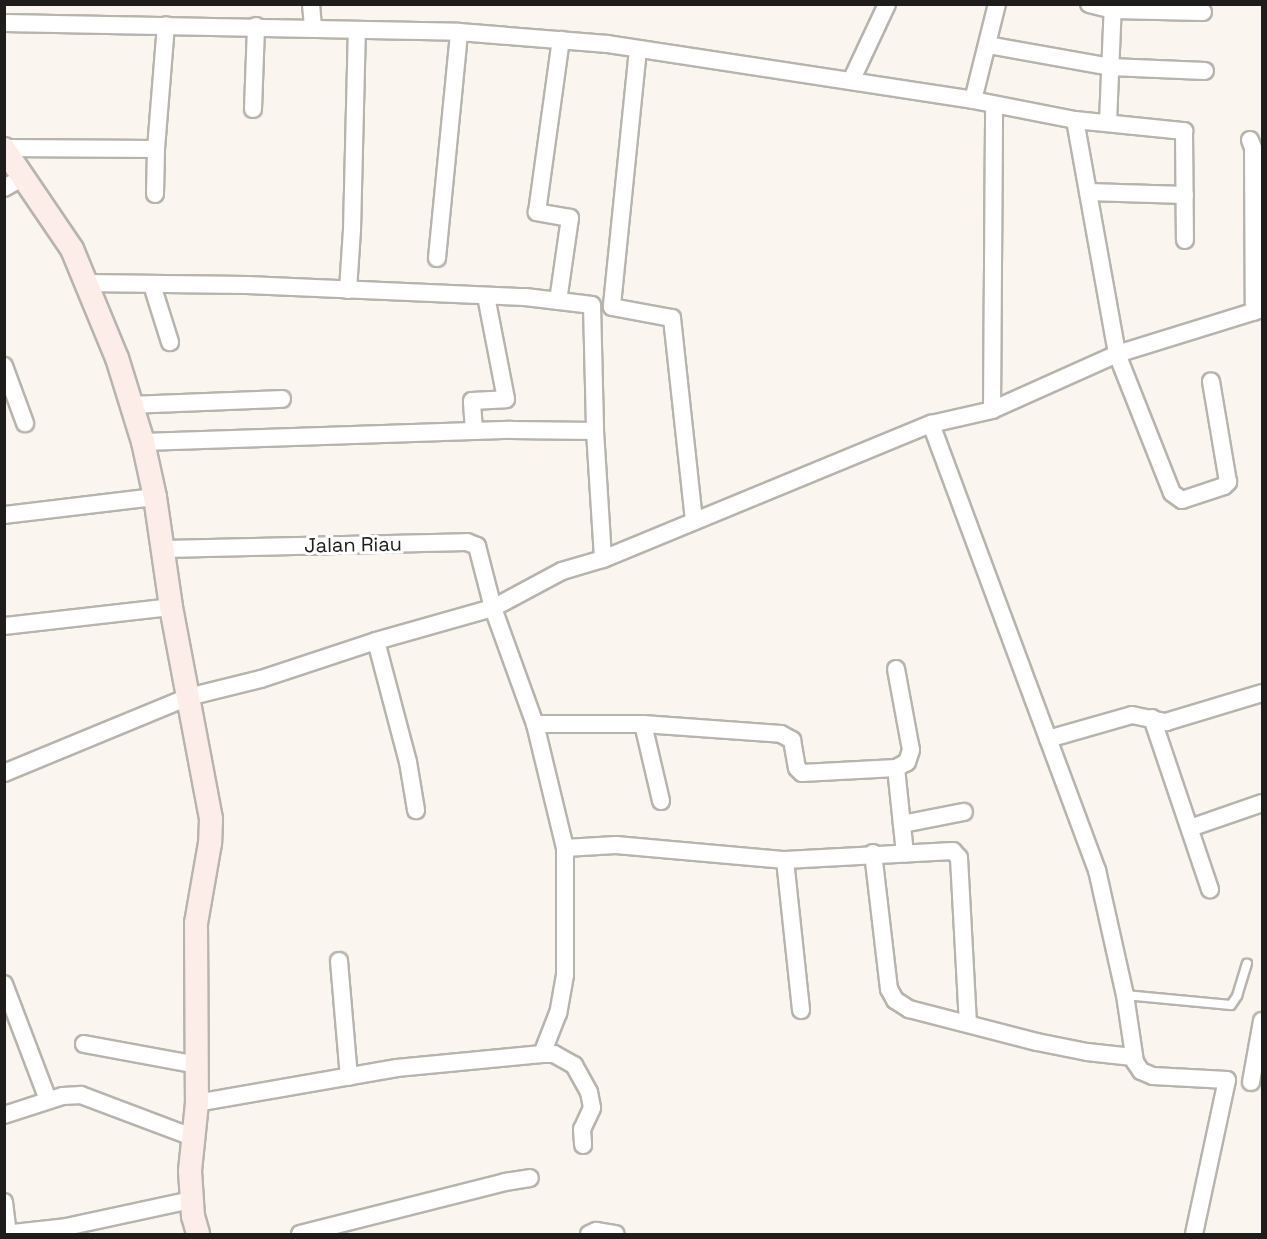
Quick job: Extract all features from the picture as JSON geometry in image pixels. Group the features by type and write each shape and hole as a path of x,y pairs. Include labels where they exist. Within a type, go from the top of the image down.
{"street":[{"path":"311,4 313,28"},
{"path":"851,81 887,4"},
{"path":"973,100 997,4"},
{"path":"1089,4 1203,12"},
{"path":"1108,122 1113,7"},
{"path":"4,23 256,26 459,32 561,40 638,49 851,81 973,100 1075,120 1184,131 1185,240"},
{"path":"155,194 156,149 166,25"},
{"path":"253,109 256,26"},
{"path":"348,290 352,230 357,30"},
{"path":"437,258 459,32"},
{"path":"558,301 570,218 537,212 561,40"},
{"path":"988,45 1110,67 1205,71"},
{"path":"612,307 638,49"},
{"path":"993,410 994,105"},
{"path":"1075,120 1117,354 1172,493 1182,500 1224,486 1228,479 1211,381"},
{"path":"4,773 188,697 261,679 376,641 493,608 562,571 603,559 931,424 993,410 1117,354 1258,310 1253,148 1250,140"},
{"path":"156,149 4,149 14,183 58,225 72,249 84,283 117,358 143,442 155,497 171,607 211,819 210,843 196,924 197,1103 192,1137 191,1200 198,1234"},
{"path":"1088,192 1185,195"},
{"path":"84,283 486,296 558,301 668,316 673,320 694,521"},
{"path":"153,285 170,342"},
{"path":"474,431 472,401 506,399 486,296"},
{"path":"592,305 595,431 603,559"},
{"path":"4,366 25,423"},
{"path":"131,405 282,399"},
{"path":"931,424 1097,870 1125,995 1133,1057 1141,1071 1153,1076 1257,1081 1263,1021"},
{"path":"143,442 474,431 595,431"},
{"path":"4,515 155,497"},
{"name":"Jalan Riau","path":"164,549 472,543 480,550 493,608 535,724 565,848 565,975 558,1014 542,1053"},
{"path":"4,626 171,607"},
{"path":"376,641 408,762 416,810"},
{"path":"535,724 643,723 708,726 787,735 792,740 797,768 802,773 896,768 907,762 911,750 896,669"},
{"path":"1048,739 1132,715 1166,722 1263,693"},
{"path":"1152,718 1210,889"},
{"path":"643,723 661,801"},
{"path":"896,768 905,854"},
{"path":"1190,828 1263,803"},
{"path":"902,825 964,812"},
{"path":"565,848 616,845 785,860 873,853 905,854 948,850 955,852 959,858 968,1024"},
{"path":"873,853 891,995 904,1007 1077,1050 1133,1057"},
{"path":"785,860 801,1010"},
{"path":"339,961 348,1077"},
{"path":"4,984 48,1100"},
{"path":"84,1044 197,1065"},
{"path":"197,1103 398,1068 542,1053 554,1054 574,1065 589,1092 593,1106 582,1129 583,1145"},
{"path":"1194,1234 1227,1080"},
{"path":"4,1115 63,1096 81,1095 192,1137"},
{"path":"300,1234 505,1182 530,1178"},
{"path":"4,1202 6,1233 66,1227 191,1200"},
{"path":"589,1234 596,1231 616,1234"}],"lane":[{"path":"1125,995 1230,1005 1238,996 1247,963"}]}
